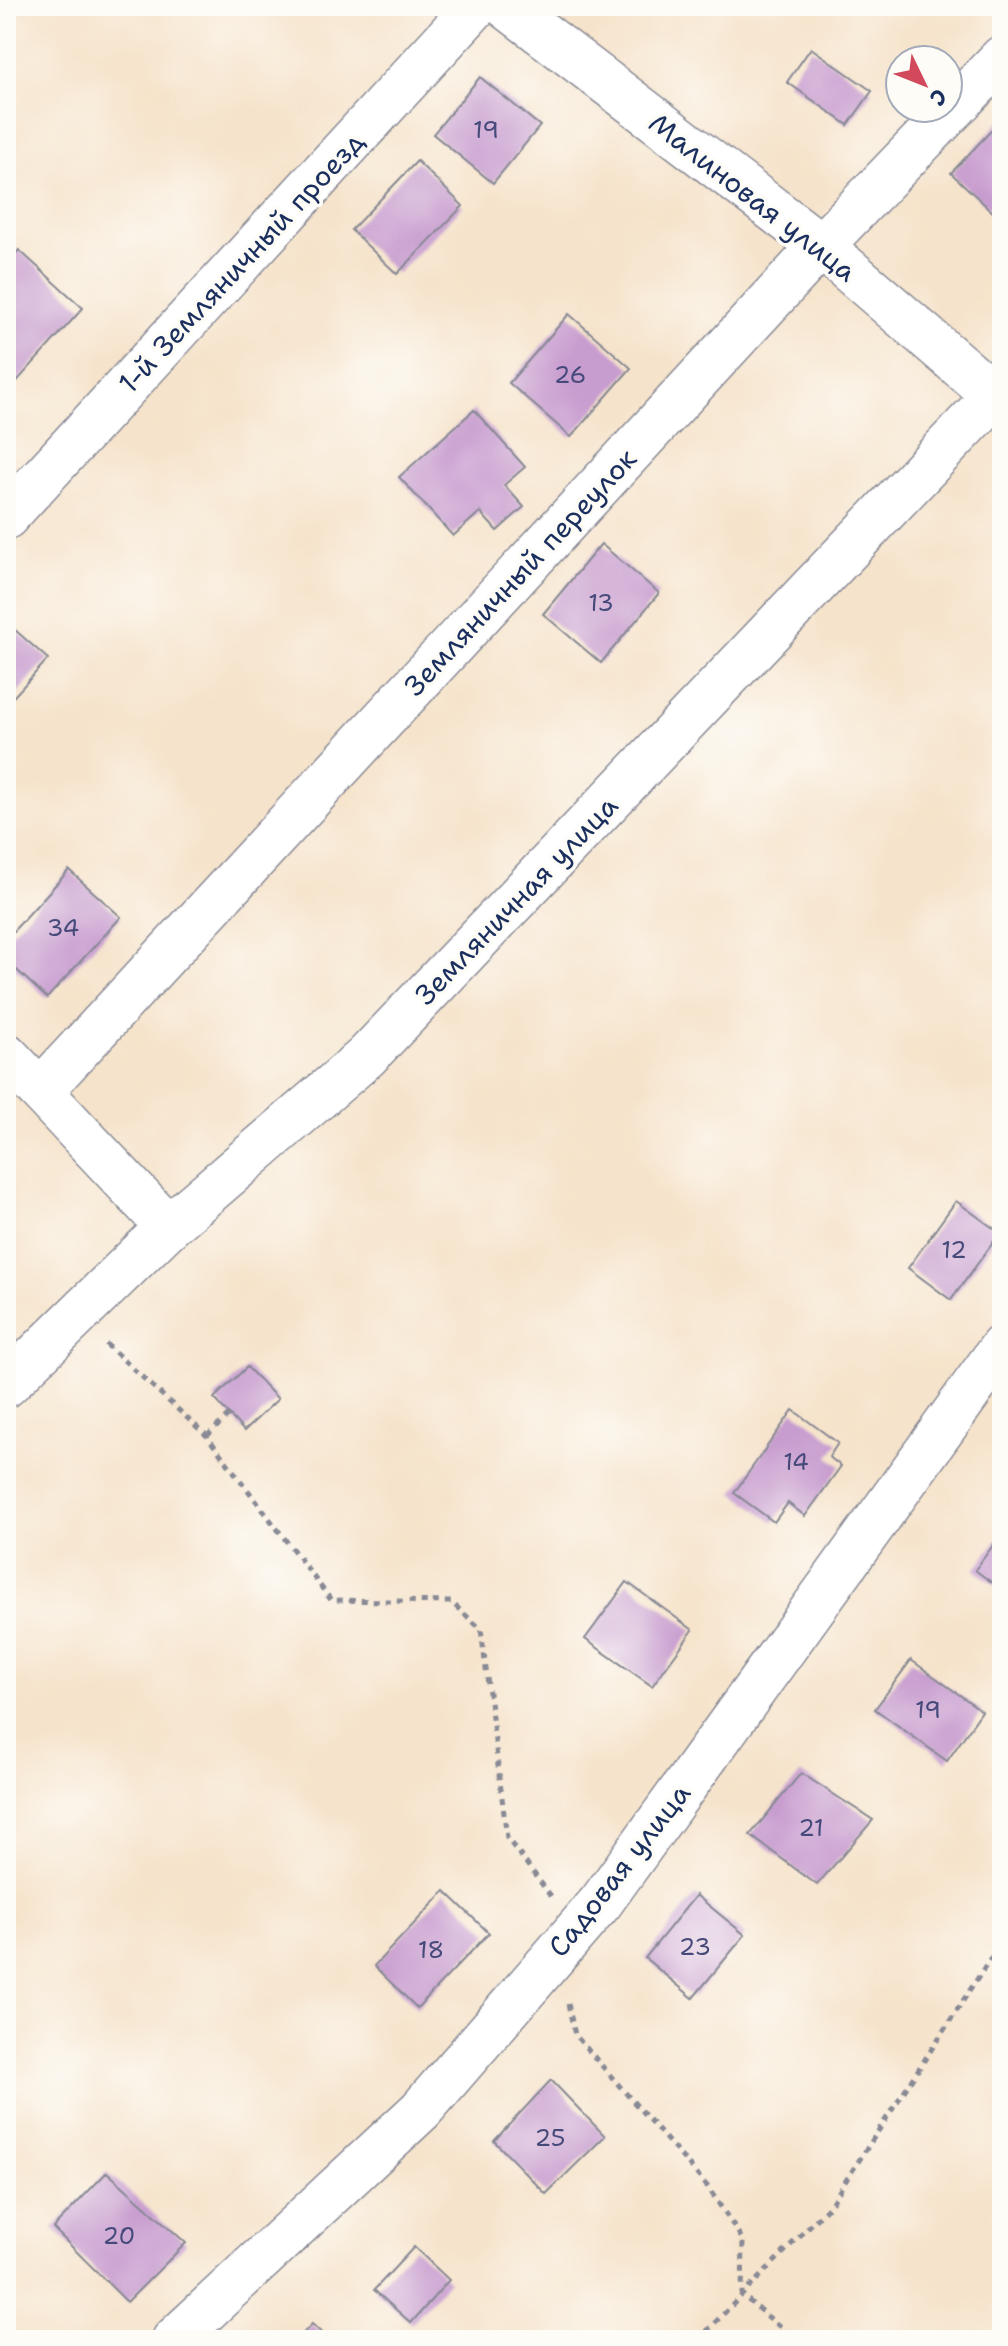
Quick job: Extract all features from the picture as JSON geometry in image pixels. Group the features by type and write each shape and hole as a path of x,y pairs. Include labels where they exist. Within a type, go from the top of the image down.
{"street":[{"name":"1-й Земляничный проезд","path":"6,517 476,6"},
{"name":"Малиновая улица","path":"506,6 821,246 998,392"},
{"name":"Земляничный переулок","path":"41,1090 821,246 1002,58"},
{"name":"Земляничная улица","path":"6,1385 168,1227 366,1057 998,392"},
{"path":"6,1055 168,1227"},
{"name":"Садовая улица","path":"174,2340 421,2110 601,1902 1002,1347"}],"path":[{"path":"95,1334 207,1436 331,1600 451,1602 481,1629 507,1838 567,1941 575,2035 707,2186 743,2240 742,2295"},
{"path":"207,1436 229,1415"},
{"path":"698,2340 830,2205 1002,1941"},
{"path":"742,2295 796,2340"}],"building":[{"path":"811,48 872,91 848,125 787,82"},
{"path":"480,77 540,126 493,183 433,134"},
{"path":"1002,119 1002,209 996,215 951,173"},
{"path":"417,161 463,206 397,274 351,230"},
{"path":"19,250 83,308 11,388 6,384 6,264"},
{"path":"569,314 631,368 571,437 509,383"},
{"path":"474,410 525,467 504,485 524,507 497,531 480,512 453,536 399,477"},
{"path":"601,544 659,593 601,663 543,614"},
{"path":"6,622 48,659 6,705"},
{"path":"69,870 121,917 47,998 6,960 6,939"},
{"path":"956,1201 1000,1233 951,1300 908,1268"},
{"path":"247,1367 278,1399 244,1431 214,1398"},
{"path":"793,1410 838,1443 829,1457 841,1466 805,1516 788,1503 774,1522 734,1493"},
{"path":"1002,1533 1002,1590 975,1570"},
{"path":"627,1582 693,1630 652,1686 585,1639"},
{"path":"911,1660 982,1711 947,1761 875,1709"},
{"path":"801,1773 873,1820 817,1885 750,1835"},
{"path":"445,1891 489,1933 417,2008 374,1966"},
{"path":"696,1895 745,1935 693,1998 645,1958"},
{"path":"551,2080 605,2136 546,2194 494,2141"},
{"path":"107,2172 186,2243 127,2302 53,2228"},
{"path":"414,2247 449,2280 411,2323 374,2290"},
{"path":"312,2324 329,2340 297,2340"}]}
